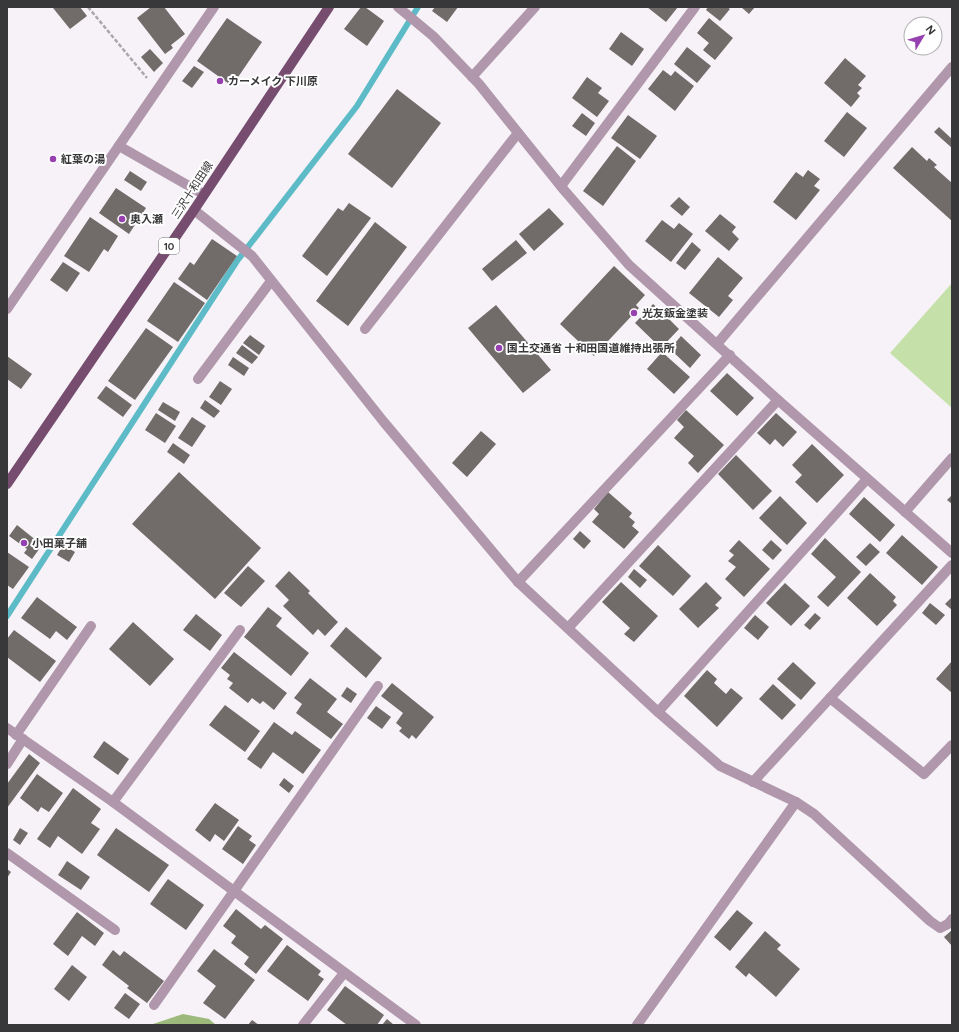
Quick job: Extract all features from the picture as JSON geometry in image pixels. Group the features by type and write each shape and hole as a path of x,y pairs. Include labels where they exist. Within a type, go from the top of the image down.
{"main road":[{"name":"三沢十和田線","path":"7,484 194,210 329,7"}],"street":[{"path":"7,309 214,7"},
{"path":"398,7 433,36 472,77 561,186 629,265 778,400 952,553"},
{"path":"472,77 535,7"},
{"path":"561,186 695,7"},
{"path":"717,344 952,67"},
{"path":"365,329 518,134"},
{"path":"119,146 204,194"},
{"path":"194,210 252,256 383,421 518,582 658,712 720,766 796,802 814,814 930,921 940,928 948,924 952,919"},
{"path":"198,378 271,281"},
{"path":"518,582 730,355"},
{"path":"568,628 778,400"},
{"path":"905,512 952,458"},
{"path":"658,712 867,479"},
{"path":"753,782 952,565"},
{"path":"7,764 20,737 91,626"},
{"path":"113,802 240,630"},
{"path":"154,1005 378,686"},
{"path":"830,698 924,774 952,745"},
{"path":"7,728 113,802 416,1025"},
{"path":"636,1025 796,802"},
{"path":"7,853 115,930"},
{"path":"304,1025 344,973"}],"path":[{"path":"88,7 157,91"}],"green space":[{"path":"952,283 952,408 890,353"},
{"path":"183,1014 209,1019 216,1025 150,1025"}],"building":[{"path":"80,7 87,16 70,29 53,8"},
{"path":"151,7 164,7 185,34 171,45 173,48 165,54 137,18"},
{"path":"361,7 365,7 384,21 367,46 344,29"},
{"path":"435,7 458,7 447,22 432,11"},
{"path":"647,7 678,7 666,22"},
{"path":"708,7 727,7 730,9 720,21 706,10"},
{"path":"741,7 755,7 749,14"},
{"path":"227,18 262,42 232,86 197,61"},
{"path":"709,18 733,38 715,60 703,50 709,43 697,33"},
{"path":"621,32 644,49 632,66 609,49"},
{"path":"687,47 711,66 697,83 674,64"},
{"path":"150,49 163,63 154,72 141,57"},
{"path":"845,58 866,76 858,85 862,88 857,93 860,96 851,107 824,83"},
{"path":"194,66 204,72 192,88 182,81"},
{"path":"663,70 671,76 675,71 694,86 675,111 648,89"},
{"path":"587,77 602,88 598,93 609,101 597,117 572,98"},
{"path":"397,89 441,123 392,188 348,154"},
{"path":"847,112 867,128 844,157 824,141"},
{"path":"582,113 595,123 586,136 572,126"},
{"path":"628,115 657,136 640,159 611,138"},
{"path":"939,127 952,139 952,148 934,132"},
{"path":"617,146 636,161 603,206 583,191"},
{"path":"912,147 927,161 929,158 937,165 934,167 952,183 952,221 893,168"},
{"path":"808,170 820,179 814,186 820,190 796,220 773,202 796,172 803,177"},
{"path":"130,171 147,182 141,191 124,180"},
{"path":"116,188 146,208 129,234 99,213"},
{"path":"679,197 690,207 682,216 670,206"},
{"path":"349,203 371,218 327,276 302,256 338,208 343,211"},
{"path":"549,208 564,224 534,251 519,234"},
{"path":"720,214 736,227 732,232 739,239 729,251 705,231"},
{"path":"90,217 118,236 108,252 104,249 89,272 64,256"},
{"path":"662,220 674,229 679,223 693,234 671,262 645,241"},
{"path":"375,222 407,247 348,326 316,301"},
{"path":"212,239 237,256 207,300 178,279 190,262 194,265"},
{"path":"516,240 527,253 492,281 482,269"},
{"path":"692,242 701,250 685,270 676,263"},
{"path":"718,257 743,278 728,296 733,300 719,317 689,293"},
{"path":"63,262 80,273 67,292 50,280"},
{"path":"614,266 645,295 636,305 639,308 594,356 560,324"},
{"path":"174,282 205,303 178,342 147,321"},
{"path":"653,304 661,311 665,308 673,317 670,320 679,329 661,348 635,323"},
{"path":"496,305 551,370 523,393 468,328"},
{"path":"146,328 173,347 135,400 108,381"},
{"path":"250,335 265,346 259,355 243,343"},
{"path":"681,336 701,355 690,368 670,349"},
{"path":"242,345 258,357 252,364 236,353"},
{"path":"662,352 690,377 674,394 647,369"},
{"path":"7,356 32,374 21,389 7,379"},
{"path":"233,357 249,368 244,376 228,365"},
{"path":"727,373 754,398 737,416 710,391"},
{"path":"220,381 232,389 221,405 209,397"},
{"path":"106,386 132,405 123,417 97,398"},
{"path":"205,400 220,411 214,418 200,408"},
{"path":"163,402 180,412 175,421 158,410"},
{"path":"686,410 724,445 698,473 688,463 694,456 674,438 684,427 677,420"},
{"path":"156,413 176,426 165,443 145,430"},
{"path":"776,413 797,432 783,447 775,439 770,445 757,433"},
{"path":"192,417 206,426 192,447 178,438"},
{"path":"481,431 496,444 467,477 452,463"},
{"path":"173,443 190,455 184,464 167,452"},
{"path":"812,444 844,475 817,503 795,482 802,475 792,465"},
{"path":"736,455 772,491 753,510 718,474"},
{"path":"179,472 261,548 215,599 132,524"},
{"path":"608,492 632,513 629,517 635,522 632,526 639,532 624,549 592,522 599,514 594,509"},
{"path":"952,495 952,504 947,500"},
{"path":"780,496 807,523 787,545 759,518"},
{"path":"864,497 895,525 880,542 849,514"},
{"path":"17,525 42,545 32,559 24,553 27,549 9,536"},
{"path":"580,531 591,541 584,549 573,539"},
{"path":"902,535 938,567 922,585 886,553"},
{"path":"825,538 861,572 828,607 817,597 836,577 811,554"},
{"path":"739,540 770,569 744,597 725,579 736,567 728,561 734,555 729,551"},
{"path":"771,540 782,550 773,560 762,550"},
{"path":"870,543 880,552 866,566 856,557"},
{"path":"63,545 75,552 69,562 57,555"},
{"path":"658,545 691,576 673,596 639,566"},
{"path":"7,552 29,567 13,589 7,585"},
{"path":"248,566 265,581 241,607 224,593"},
{"path":"634,569 647,580 640,588 628,577"},
{"path":"289,571 310,591 308,593 338,622 325,636 318,629 313,635 283,606 289,600 275,586"},
{"path":"870,573 896,597 893,601 897,605 877,626 847,598"},
{"path":"621,582 658,616 634,642 624,634 630,628 602,602"},
{"path":"706,582 722,598 715,605 719,608 698,628 679,609"},
{"path":"785,583 810,606 791,626 766,603"},
{"path":"37,597 77,627 67,640 56,631 50,639 21,618"},
{"path":"952,597 952,610 945,604"},
{"path":"930,603 945,615 936,625 922,613"},
{"path":"268,607 282,618 276,626 309,653 291,676 244,637"},
{"path":"815,613 821,618 810,630 804,625"},
{"path":"196,614 222,635 210,651 183,630"},
{"path":"755,615 769,627 758,640 744,628"},
{"path":"133,622 174,659 150,686 109,649"},
{"path":"346,627 382,658 366,678 330,646"},
{"path":"14,630 56,661 40,682 7,657 7,639"},
{"path":"234,652 287,693 274,710 263,701 260,704 252,698 248,703 229,688 233,683 227,679 230,675 221,668"},
{"path":"952,661 952,693 936,679"},
{"path":"793,662 816,683 801,700 777,679"},
{"path":"707,670 717,679 714,683 726,694 731,688 743,698 717,727 684,696"},
{"path":"310,678 337,699 327,712 343,724 331,739 296,713 302,704 294,698"},
{"path":"392,683 434,717 416,739 412,735 409,739 399,731 402,728 396,723 403,713 381,696"},
{"path":"773,684 796,705 782,720 759,699"},
{"path":"347,687 357,694 351,703 341,696"},
{"path":"225,705 260,731 245,752 209,725"},
{"path":"376,706 391,717 382,729 367,718"},
{"path":"274,722 292,735 295,731 321,750 303,774 273,752 261,769 247,759"},
{"path":"104,741 129,759 118,775 93,757"},
{"path":"29,754 40,763 7,808 7,784"},
{"path":"37,774 63,793 49,812 41,807 38,812 20,798"},
{"path":"284,778 294,786 289,793 279,785"},
{"path":"73,788 101,809 91,823 100,829 82,854 58,836 50,848 37,839"},
{"path":"215,803 239,820 224,841 215,834 210,842 195,830"},
{"path":"238,826 252,836 249,840 256,845 243,864 222,849"},
{"path":"20,828 28,833 20,845 13,840"},
{"path":"116,828 169,865 149,892 97,855"},
{"path":"67,861 90,877 81,890 58,875"},
{"path":"7,869 11,872 7,878"},
{"path":"168,879 204,905 186,930 150,904"},
{"path":"236,909 261,929 265,925 283,939 256,974 244,964 249,957 231,943 236,936 223,926"},
{"path":"737,910 753,923 730,951 714,937"},
{"path":"77,912 104,933 95,946 82,936 68,956 53,944"},
{"path":"952,930 952,946 944,937"},
{"path":"765,931 781,945 777,949 800,969 776,997 749,973 746,977 735,967"},
{"path":"287,945 321,971 318,975 324,979 308,1001 267,971"},
{"path":"214,949 255,980 225,1019 203,1003 216,986 197,971"},
{"path":"113,950 120,956 124,951 164,981 147,1003 127,988 129,986 102,965"},
{"path":"72,965 87,977 69,1001 54,989"},
{"path":"345,986 384,1015 377,1025 347,1025 327,1010"},
{"path":"125,993 140,1004 129,1019 114,1008"},
{"path":"387,1019 394,1025 382,1025"},
{"path":"252,1020 259,1025 248,1025"}],"waterway":[{"path":"7,616 237,261 357,106 418,7"}],"place":[{"name":"カーメイク 下川原","path":"220,81"},
{"name":"紅葉の湯","path":"53,159"},
{"name":"奥入瀬","path":"122,219"},
{"name":"光友鈑金塗装","path":"634,313"},
{"name":"国土交通省 十和田国道維持出張所","path":"499,348"},
{"name":"小田菓子舗","path":"24,543"}]}
